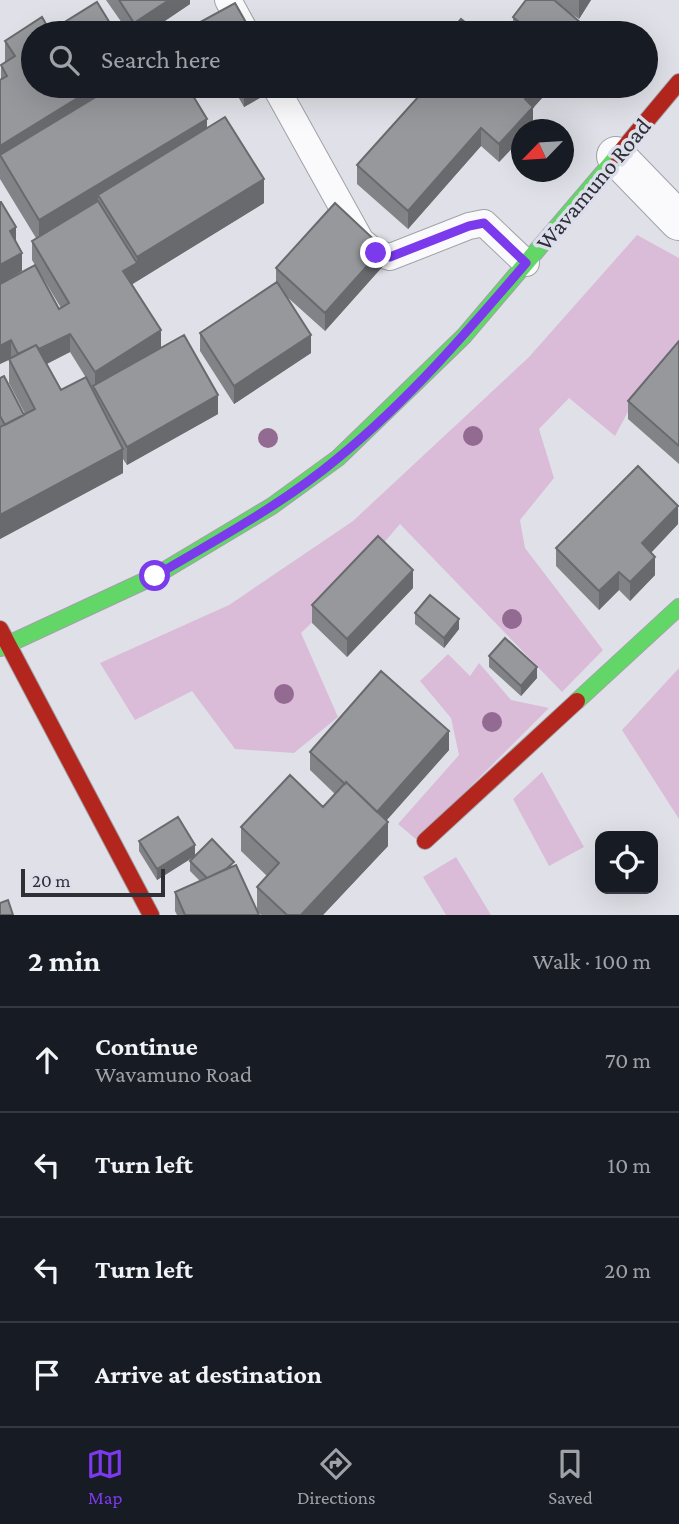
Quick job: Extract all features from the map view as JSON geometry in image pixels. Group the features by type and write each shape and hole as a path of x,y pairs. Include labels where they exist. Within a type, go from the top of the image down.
{"main road":[{"name":"Wavamuno Road","path":"4,647 155,576 272,506 338,458 464,336 679,82"},
{"path":"425,841 679,607"},
{"path":"0,629 4,647 151,915"}],"street":[{"path":"616,156 679,221"}],"lane":[{"path":"228,0 239,21"},
{"path":"282,98 361,241 376,253 390,257 469,226 484,223 526,263"}],"shaded area":[{"path":"637,235 679,258 679,348 631,406 615,436 569,398 539,429 554,478 520,520 525,548 603,650 562,692 400,524 333,602 301,633 338,717 294,753 235,749 192,691 135,720 100,663 229,605 353,521 529,357"},
{"path":"448,654 470,676 479,663 511,700 549,708 417,840 398,824 459,755 451,718 420,681"},
{"path":"679,668 679,819 622,730"},
{"path":"542,772 584,847 549,866 513,799"},
{"path":"456,857 491,915 446,915 423,877"}],"building":[{"path":"119,0 169,0 137,21 133,21"},
{"path":"526,0 554,0 579,21 518,21 513,17"},
{"path":"97,2 109,21 66,21"},
{"path":"235,3 245,21 202,21"},
{"path":"21,31 21,98 78,98 0,146 0,80 7,76 1,65 15,56 5,41"},
{"path":"94,98 194,98 207,119 39,220 0,155"},
{"path":"417,98 526,98 533,107 522,119 511,119 511,131 499,144 481,128 408,211 357,165"},
{"path":"225,117 264,179 137,257 98,195"},
{"path":"98,201 137,263 123,271 161,330 95,372 70,334 39,349 36,345 18,354 11,340 0,346 0,284 35,265 59,309 69,303 32,241"},
{"path":"0,202 16,227 10,231 22,253 0,265"},
{"path":"335,203 383,248 325,313 276,268"},
{"path":"277,282 311,335 234,386 200,333"},
{"path":"184,335 218,395 127,447 93,386"},
{"path":"679,341 679,446 628,401"},
{"path":"36,345 61,390 86,377 123,449 0,515 0,427 35,409 9,359"},
{"path":"4,376 24,415 5,425 0,416 0,378"},
{"path":"638,466 678,506 642,543 655,557 630,582 619,572 599,591 556,548"},
{"path":"378,536 413,570 347,639 312,605"},
{"path":"430,595 459,619 444,638 415,613"},
{"path":"505,638 537,667 521,686 489,656"},
{"path":"381,671 449,731 377,812 310,752"},
{"path":"290,775 323,807 346,782 388,822 301,915 287,915 257,887 279,863 241,827"},
{"path":"178,817 195,845 157,869 139,841"},
{"path":"212,839 234,862 207,878 190,861"},
{"path":"236,865 259,915 185,915 175,892"},
{"path":"8,900 13,915 0,915 0,903"}],"traffic: fast":[{"path":"0,648 155,576 272,506 338,458 464,336 618,155"},
{"path":"577,701 679,607"}],"traffic: jam":[{"path":"618,155 679,82"},
{"path":"0,629 151,915"},
{"path":"425,841 577,701"}],"route":[{"path":"155,576 272,506 338,458 464,336 526,263 484,223 469,226 390,257 376,253"}]}
